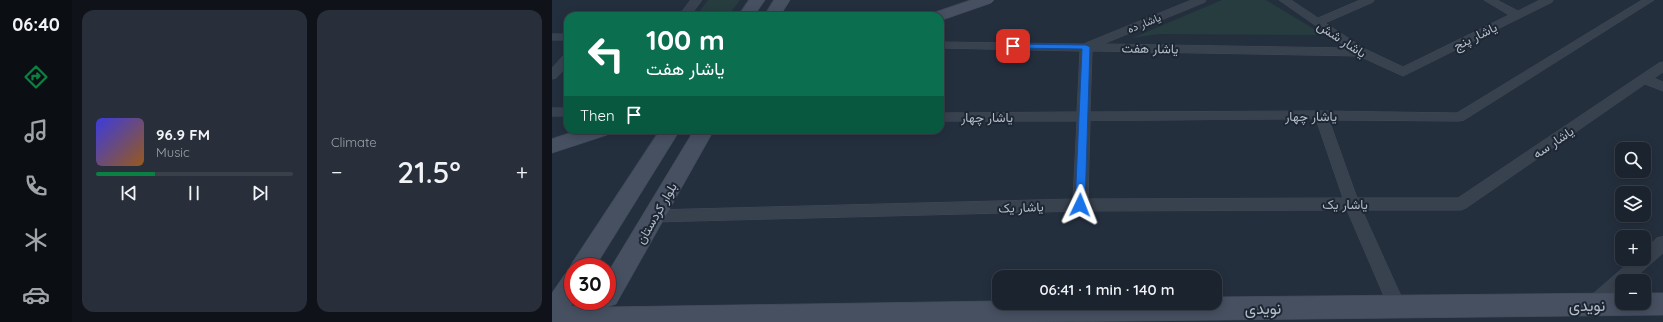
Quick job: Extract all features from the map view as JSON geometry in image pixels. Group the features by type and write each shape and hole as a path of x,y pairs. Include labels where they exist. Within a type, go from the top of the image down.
{"street":[{"path":"687,12 697,0"},
{"path":"748,12 756,0"},
{"path":"774,12 782,0"},
{"path":"944,14 986,0"},
{"name":"یاشار ده","path":"1086,47 1201,0"},
{"name":"یاشار شش","path":"1284,0 1361,52 1403,72"},
{"path":"1317,22 1369,0"},
{"path":"1489,0 1518,15"},
{"name":"یاشار پنج","path":"1403,72 1548,0"},
{"name":"یاشار چهار","path":"944,117 1459,117 1649,0"},
{"path":"552,37 564,37"},
{"name":"یاشار هفت","path":"944,45 1361,52"},
{"path":"1080,205 1086,47"},
{"path":"552,75 564,62"},
{"name":"یاشار سه","path":"1461,204 1663,66"},
{"path":"1645,79 1663,87"},
{"path":"552,112 564,112"},
{"path":"1321,116 1352,204 1396,305"},
{"path":"552,146 588,134"},
{"path":"588,258 667,134"},
{"name":"بلوار کردستان","path":"616,281 702,134"},
{"name":"یاشار یک","path":"654,216 1080,205 1461,204"},
{"path":"1592,305 1663,243"},
{"path":"552,315 564,296"},
{"name":"نویدی","path":"552,315 1210,316 1396,305 1663,304"}],"green space":[{"path":"708,0 740,0 731,12 699,12"},
{"path":"1222,0 1266,0 1324,35 1159,34 1132,38"}],"route":[{"path":"1013,46 1086,47 1080,205"}]}
